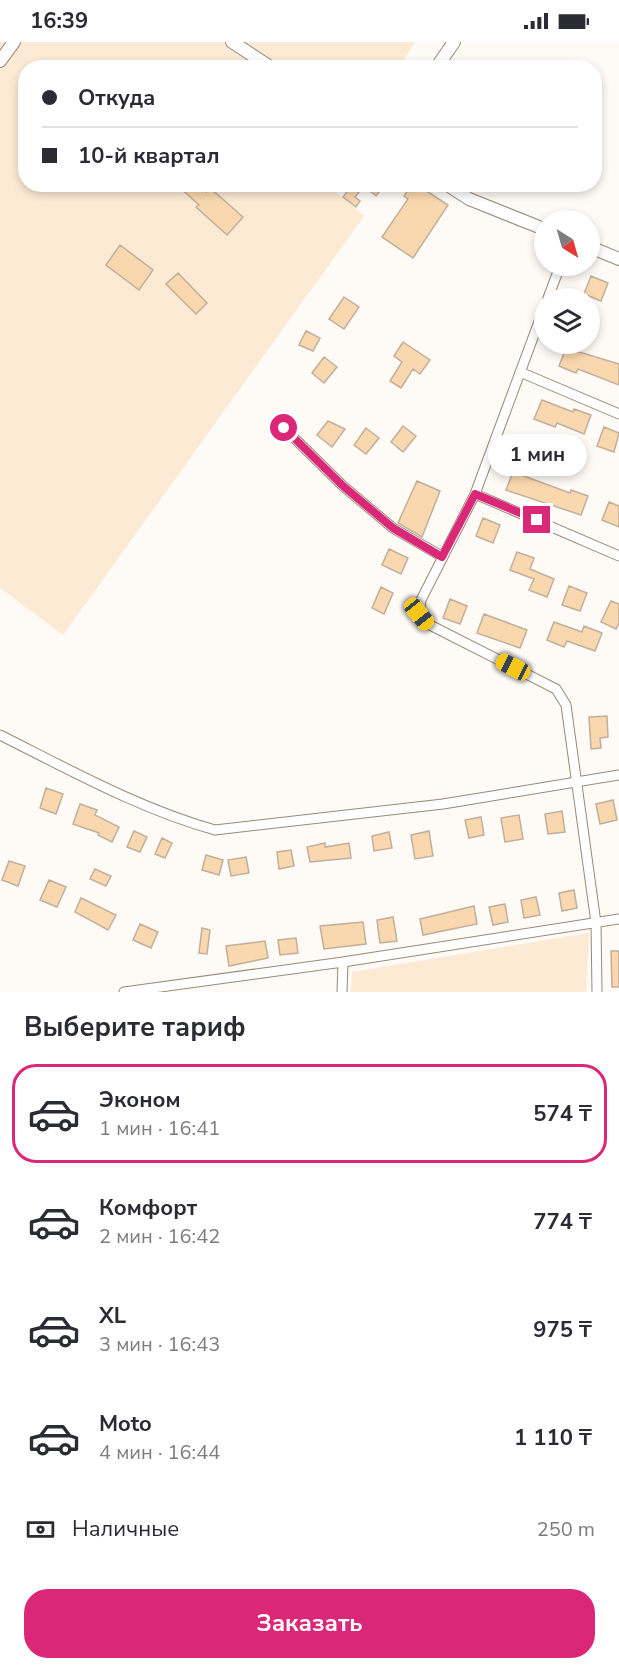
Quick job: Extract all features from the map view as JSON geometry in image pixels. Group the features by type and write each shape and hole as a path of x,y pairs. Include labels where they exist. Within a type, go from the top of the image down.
{"street":[{"path":"0,61 14,42"},
{"path":"232,42 260,60"},
{"path":"442,60 454,42"},
{"path":"458,192 469,199 534,225"},
{"path":"600,252 619,259"},
{"path":"534,335 475,494 421,600 419,614 428,624 556,689 566,705 596,922 597,992"},
{"path":"520,372 619,414"},
{"path":"284,428 343,486 393,528 442,557"},
{"path":"475,494 619,556"},
{"path":"0,735 114,792 186,822 215,830 443,804 619,775"},
{"path":"124,992 343,962 619,919"},
{"path":"342,992 343,962"}],"shaded area":[{"path":"0,42 415,42 403,60 18,60 18,192 336,192 364,216 63,635 0,588"},
{"path":"589,933 586,992 351,992 352,972"}],"building":[{"path":"185,192 215,192 243,217 227,235 196,207 199,205"},
{"path":"347,192 359,192 355,197 360,201 356,207 343,197"},
{"path":"407,192 428,192 448,205 413,258 382,237 408,199 404,196"},
{"path":"120,245 153,270 139,290 106,265"},
{"path":"178,273 207,303 196,314 166,284"},
{"path":"591,276 608,283 601,301 600,288 586,288"},
{"path":"344,297 359,307 344,329 329,319"},
{"path":"306,331 320,338 313,351 299,345"},
{"path":"403,342 430,360 420,374 413,369 401,388 390,381 402,362 394,356"},
{"path":"564,354 586,354 619,364 619,385 578,369 576,373 559,366"},
{"path":"324,357 337,367 324,383 312,373"},
{"path":"542,400 573,412 574,409 591,415 584,434 557,423 555,427 534,419"},
{"path":"328,421 345,429 332,447 317,435"},
{"path":"403,426 416,436 403,452 391,442"},
{"path":"604,427 619,433 614,452 597,446"},
{"path":"366,428 379,438 366,454 354,445"},
{"path":"513,472 570,493 571,490 588,496 581,515 506,490"},
{"path":"417,481 440,491 422,537 398,523"},
{"path":"609,502 619,506 619,527 602,520"},
{"path":"483,518 500,525 493,543 476,536"},
{"path":"389,549 408,558 401,574 382,565"},
{"path":"517,552 534,558 530,569 554,579 547,597 529,590 534,579 510,570"},
{"path":"569,586 587,593 580,611 562,605"},
{"path":"381,587 393,593 384,614 372,608"},
{"path":"450,599 467,606 460,624 443,618"},
{"path":"611,601 619,604 619,623 616,629 601,622"},
{"path":"484,614 527,630 520,648 477,633"},
{"path":"554,622 582,632 584,626 602,633 595,651 567,641 564,647 547,640"},
{"path":"607,716 608,737 600,738 601,748 591,749 589,717"},
{"path":"46,788 63,794 56,814 40,808"},
{"path":"613,800 617,820 600,824 596,804"},
{"path":"80,804 97,810 95,815 119,827 112,842 98,835 99,833 73,824"},
{"path":"562,811 565,832 548,834 545,814"},
{"path":"519,815 523,839 505,842 501,818"},
{"path":"481,817 484,835 469,838 465,820"},
{"path":"134,831 147,837 140,852 127,847"},
{"path":"429,831 433,856 415,859 411,835"},
{"path":"389,832 392,848 374,851 372,836"},
{"path":"162,838 172,843 165,858 155,854"},
{"path":"325,843 325,847 349,843 351,858 310,862 307,847"},
{"path":"291,850 294,866 279,869 277,852"},
{"path":"206,855 223,860 219,875 202,870"},
{"path":"246,857 249,873 231,876 228,860"},
{"path":"9,861 25,866 18,886 2,880"},
{"path":"95,869 111,876 106,886 90,879"},
{"path":"49,880 66,887 57,907 40,900"},
{"path":"574,890 577,908 562,911 559,893"},
{"path":"536,897 540,915 524,918 521,900"},
{"path":"81,898 116,915 108,930 75,912"},
{"path":"505,904 508,922 493,925 489,907"},
{"path":"474,906 477,924 423,935 420,919"},
{"path":"393,917 397,941 380,943 377,920"},
{"path":"363,922 366,944 324,949 320,926"},
{"path":"140,924 158,932 151,948 133,940"},
{"path":"202,928 210,930 207,954 199,953"},
{"path":"296,938 298,953 280,955 278,940"},
{"path":"265,941 268,958 229,966 226,946"},
{"path":"611,951 619,951 619,987 612,987"}],"route":[{"path":"284,428 343,486 393,528 442,557 475,494 537,520"}]}
